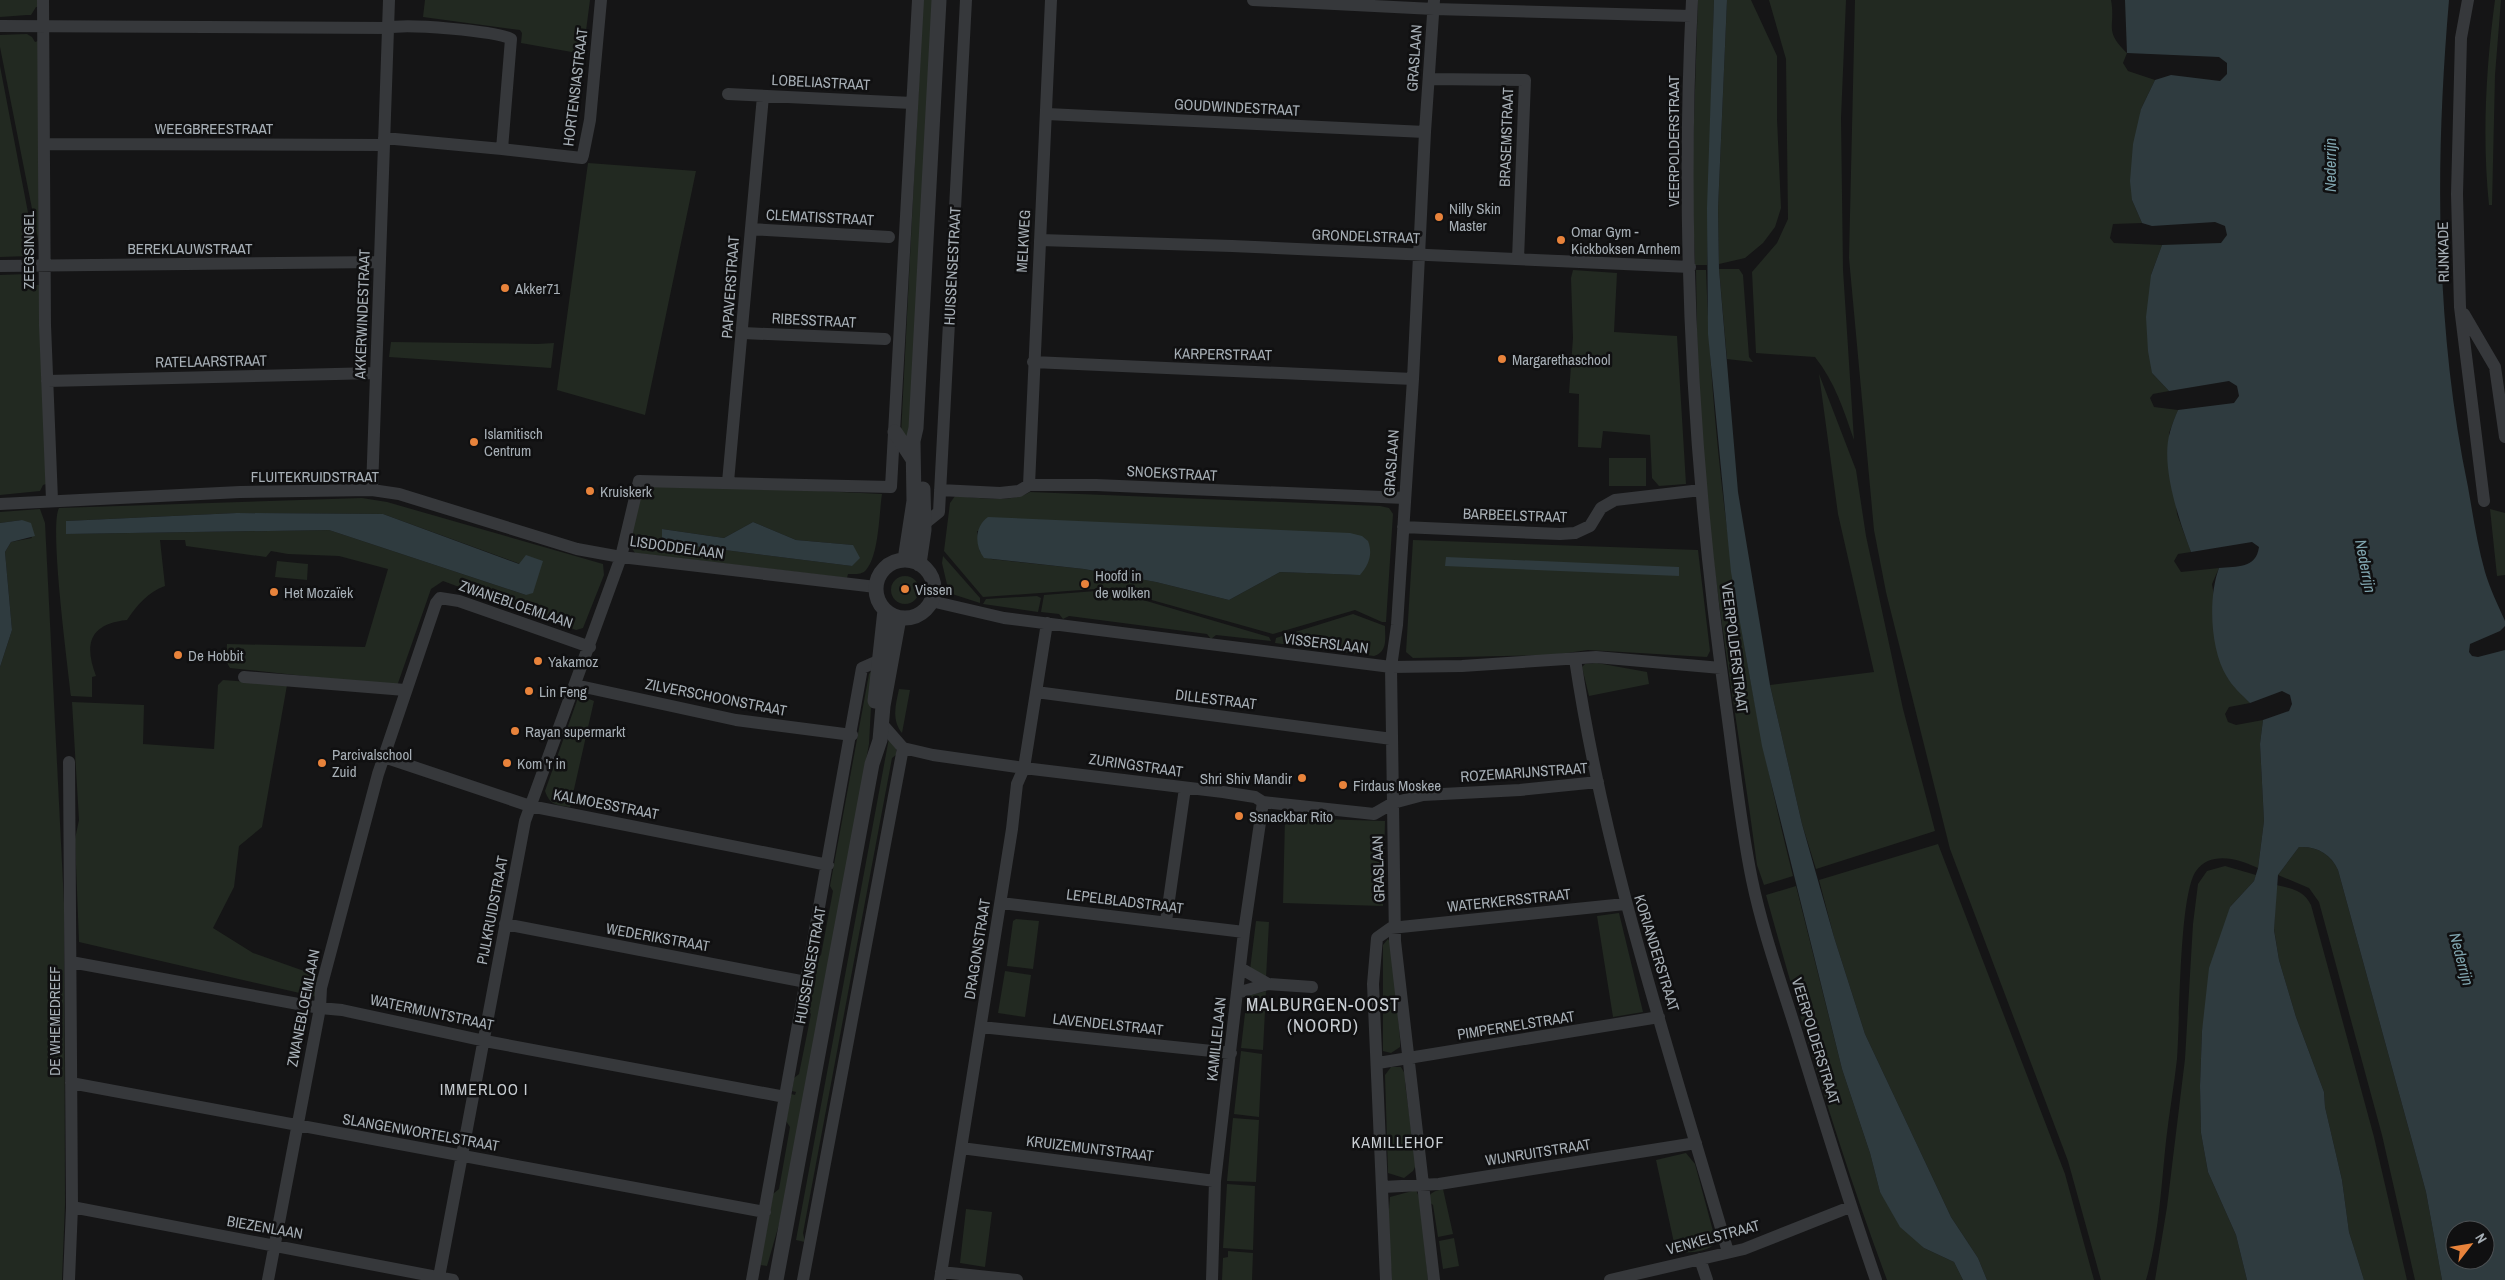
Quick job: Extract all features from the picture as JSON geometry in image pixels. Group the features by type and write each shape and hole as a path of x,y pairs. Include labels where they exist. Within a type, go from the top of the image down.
{"street":[{"name":"ZEEGSINGEL","path":"43,0 47,381 52,500"},
{"name":"AKKERWINDESTRAAT","path":"372,490 389,0"},
{"name":"HORTENSIASTRAAT","path":"502,149 582,158 590,120 602,0"},
{"path":"912,458 895,432 918,0"},
{"name":"HUISSENSESTRAAT","path":"912,562 914,501 912,458 916,428 939,0"},
{"name":"HUISSENSESTRAAT","path":"924,524 939,512 966,0"},
{"name":"MELKWEG","path":"1029,484 1033,362 1047,114 1051,0"},
{"path":"1253,0 1434,4 1691,16"},
{"name":"VEERPOLDERSTRAAT","path":"1692,0 1689,86 1692,379 1701,490 1720,668 1752,880 1765,931 1850,1207 1876,1280"},
{"name":"RIJNKADE","path":"2468,0 2461,38 2458,194 2460,307 2484,502"},
{"name":"GRASLAAN","path":"1434,4 1418,254 1413,379 1397,625 1391,667 1395,941 1434,1280"},
{"path":"0,26 43,24 388,28 397,25 422,26 511,38 502,149 384,141"},
{"name":"BRASEMSTRAAT","path":"1429,79 1524,80 1518,258"},
{"name":"LOBELIASTRAAT","path":"728,94 912,103"},
{"name":"PAPAVERSTRAAT","path":"728,482 743,333 762,96"},
{"name":"GOUDWINDESTRAAT","path":"1047,114 1425,132"},
{"name":"WEEGBREESTRAAT","path":"44,144 384,141"},
{"name":"CLEMATISSTRAAT","path":"751,229 889,237"},
{"name":"GRONDELSTRAAT","path":"1040,240 1518,258 1690,268"},
{"name":"BEREKLAUWSTRAAT","path":"0,266 380,262"},
{"path":"2460,307 2495,367 2505,437"},
{"name":"RIBESSTRAAT","path":"743,333 884,339"},
{"name":"KARPERSTRAAT","path":"1033,362 1413,379"},
{"name":"RATELAARSTRAAT","path":"47,381 376,373"},
{"name":"HUISSENSESTRAAT","path":"912,562 924,524 920,443 916,428"},
{"name":"LISDODDELAAN","path":"876,587 621,558 639,481 891,488 895,432"},
{"name":"SNOEKSTRAAT","path":"940,490 1000,493 1019,491 1029,484 1405,498"},
{"name":"FLUITEKRUIDSTRAAT","path":"0,504 52,500 372,490 399,494 577,549 621,558"},
{"name":"BARBEELSTRAAT","path":"1403,527 1568,534 1590,526 1602,508 1615,500 1701,490"},
{"name":"PIJLKRUIDSTRAAT","path":"438,1279 485,1041 505,924 530,806 590,647 621,558"},
{"path":"912,562 930,576 934,592 932,601 918,615 899,618 885,610 880,604 876,587 881,573 886,568 912,562"},
{"name":"ZWANEBLOEMLAAN","path":"268,1280 320,1008 321,988 384,757 432,613 440,598 459,601 590,647"},
{"name":"VISSERSLAAN","path":"932,601 1004,618 1391,667 1462,666 1596,657 1720,668"},
{"name":"HUISSENSESTRAAT","path":"776,1280 872,764 878,661 885,610"},
{"name":"HUISSENSESTRAAT","path":"872,764 880,740 899,618"},
{"name":"DRAGONSTRAAT","path":"941,1276 1001,903 1017,784 1024,768 1047,624"},
{"name":"KORIANDERSTRAAT","path":"1575,659 1605,823 1625,904 1728,1252"},
{"name":"HUISSENSESTRAAT","path":"752,1280 852,735 862,668 878,661"},
{"path":"244,677 405,690"},
{"name":"ZILVERSCHOONSTRAAT","path":"575,685 736,720 852,735"},
{"name":"DILLESTRAAT","path":"1036,692 1392,739"},
{"path":"803,1280 903,748 882,724"},
{"name":"ZURINGSTRAAT","path":"903,748 1024,768 1254,797 1263,802 1374,814 1393,803"},
{"name":"KALMOESSTRAAT","path":"384,757 530,806 828,865"},
{"name":"DE WHEMEDREEF","path":"69,762 72,1207 69,1280"},
{"name":"ROZEMARIJNSTRAAT","path":"1393,803 1423,795 1520,790 1598,782"},
{"path":"1166,921 1185,788"},
{"name":"KAMILLELAAN","path":"1212,1280 1215,1180 1244,932 1263,802"},
{"name":"LEPELBLADSTRAAT","path":"1001,903 1166,921 1244,932"},
{"name":"WATERKERSSTRAAT","path":"1396,928 1625,904"},
{"name":"WEDERIKSTRAAT","path":"505,924 806,982"},
{"path":"1386,1280 1378,1063 1373,984 1374,947 1377,938 1391,928 1396,928"},
{"name":"WATERMUNTSTRAAT","path":"71,962 320,1008 342,1010 485,1041 785,1097"},
{"path":"1240,968 1268,984"},
{"path":"1237,993 1268,984 1312,987"},
{"name":"PIMPERNELSTRAAT","path":"1378,1063 1659,1017"},
{"name":"LAVENDELSTRAAT","path":"981,1027 1231,1053"},
{"name":"SLANGENWORTELSTRAAT","path":"71,1083 765,1212"},
{"name":"WIJNRUITSTRAAT","path":"1383,1188 1440,1184 1696,1143"},
{"name":"KRUIZEMUNTSTRAAT","path":"961,1148 1215,1180"},
{"name":"BIEZENLAAN","path":"72,1207 274,1244 438,1279 453,1280"},
{"name":"VENKELSTRAAT","path":"1610,1280 1744,1248 1850,1207"},
{"path":"1700,1259 1707,1280"},
{"path":"941,1276 1017,1280"}],"shaded area":[{"path":"0,0 39,0 39,7 36,7 31,15 0,17"},
{"path":"425,0 590,0 583,54 521,43 522,33 520,30 423,17"},
{"path":"923,0 933,0 909,441 901,435"},
{"path":"1698,0 1714,0 1707,265 1695,265 1692,179"},
{"path":"1727,0 1751,0 1777,56 1777,119 1781,208 1775,227 1763,243 1745,258 1719,264 1718,209"},
{"path":"1769,0 1846,0 1841,118 1843,270 1854,440 1843,408 1828,376 1815,357 1756,353 1752,272 1777,243 1788,219 1786,59"},
{"path":"1855,0 2111,0 2113,33 2115,39 2127,53 2123,63 2128,71 2155,80 2141,109 2132,200 2142,223 2113,224 2110,238 2114,243 2162,245 2151,275 2152,373 2169,391 2153,394 2150,398 2154,407 2178,410 2169,433 2177,514 2191,552 2178,554 2174,561 2181,572 2219,568 2212,584 2227,677 2250,703 2229,707 2225,714 2228,722 2236,725 2263,720 2260,744 2264,821 2258,868 2234,859 2217,858 2202,864 2196,871 2190,884 2183,931 2177,1059 2167,1131 2157,1229 2146,1280 2101,1280 2068,1161 1950,849 1886,592 1874,530 1849,258"},
{"path":"2495,0 2501,0 2495,75 2492,205 2489,205 2485,128 2489,51"},
{"path":"27,34 35,42 38,41 39,244 0,47 0,35"},
{"path":"0,66 35,249 29,256 0,257"},
{"path":"588,163 696,171 645,415 557,390"},
{"path":"1719,269 1739,269 1743,275 1749,357 1753,362 1727,359"},
{"path":"1573,270 1617,273 1614,332 1677,336 1686,484 1659,486 1652,478 1650,435 1603,431 1601,448 1578,447 1579,394 1569,393 1573,338 1571,278"},
{"path":"1696,270 1706,270 1710,346 1723,499 1745,651 1775,801 1793,876 1764,885 1757,865 1725,647 1705,484 1697,350"},
{"path":"28,274 35,281 36,285 40,285 46,484 43,485 40,491 0,495 0,275"},
{"path":"391,342 554,343 551,368 389,357"},
{"path":"1819,374 1856,470 1866,536 1903,709 1935,831 1816,869 1802,824 1770,685 1874,672 1838,514"},
{"path":"1609,458 1646,458 1646,486 1609,486"},
{"path":"653,483 882,494 874,555 864,572 848,574 847,578 635,553 628,542 641,496","holes":["753,522 796,540 853,545 852,566 670,543 662,539 662,529 724,538"]},
{"path":"1030,492 1380,506 1389,508 1393,514 1386,622 1355,610 1273,634 1109,588 983,597 944,551 950,503 955,496 1004,499 1022,496","holes":["977,531 1360,575 1280,572 1229,600 1156,582 1084,569 991,559 980,552"]},
{"path":"362,498 387,502 603,564 604,575 583,628 576,630 443,581 431,589 397,686 230,668 226,661 227,644 365,647 388,569 339,556 288,554 271,551 266,557 186,546 185,540 160,540 165,586 143,600 127,620 114,622 97,631 93,638 90,654 96,676 92,677 92,697 71,696 63,629 56,541 59,508","holes":["237,513 383,514 520,564 526,595 329,530 66,534 66,521"]},
{"path":"40,509 45,523 64,903 65,1204 62,1280 0,1280 0,667 12,630 5,552 11,542 32,538 22,520 0,523 0,512"},
{"path":"2490,509 2505,513 2505,575 2497,576"},
{"path":"1413,540 1698,550 1710,651 1707,657 1588,650 1552,655 1413,658 1406,652"},
{"path":"943,556 980,598 980,603 949,593 942,563"},
{"path":"277,561 308,564 307,580 275,577"},
{"path":"905,576 915,580 919,590 915,600 905,604 895,600 891,590 895,580"},
{"path":"1109,590 1269,637 1271,641 1216,635 1211,639 1207,634 1069,616 1063,619 1059,614 1041,612 1044,595"},
{"path":"1037,596 1041,598 1038,612 983,604 986,599"},
{"path":"1353,614 1385,626 1384,648 1378,654 1374,656 1275,643 1276,638"},
{"path":"1597,663 1647,672 1649,684 1589,696 1582,667 1585,664"},
{"path":"873,669 869,744 784,1207 767,1266 760,1265 773,1194 779,1189 790,1127 786,1121 791,1094 795,1095 796,1092 792,1091 794,1078 799,1074 811,1014 807,1009 817,959 821,955 833,891 830,886 869,674"},
{"path":"223,680 287,685 262,827 239,846 234,887 213,928 253,953 321,977 317,997 79,942 75,839 79,820 72,702 144,705 143,744 214,749 218,685"},
{"path":"899,689 910,690 902,733 895,717"},
{"path":"579,695 594,701 570,807 561,806 551,802 545,791"},
{"path":"889,738 896,746 896,755 892,758 803,1233 805,1242 796,1240"},
{"path":"1285,818 1385,821 1383,906 1283,903"},
{"path":"1938,844 2065,1174 2094,1280 1987,1280 1978,1258 1951,1217 1865,1034 1834,937 1819,880"},
{"path":"2299,847 2312,848 2323,852 2335,864 2338,870 2426,1192 2442,1280 2415,1280 2382,1135 2319,902 2309,888 2278,875"},
{"path":"2225,866 2256,875 2254,881 2230,907 2202,1031 2201,1133 2208,1172 2236,1235 2247,1280 2155,1280 2167,1207 2185,1059 2193,924 2198,884 2207,871"},
{"path":"2276,885 2301,893 2311,905 2374,1137 2407,1280 2364,1280 2349,1232 2342,1180 2325,1107 2324,1092 2296,1017 2279,960 2274,929"},
{"path":"1796,886 1842,1069 1870,1153 1880,1192 1924,1248 1954,1262 1963,1280 1887,1280 1853,1185 1822,1089 1766,895"},
{"path":"1619,913 1643,1012 1613,1017 1597,916"},
{"path":"1016,919 1039,921 1033,969 1007,966 1013,921"},
{"path":"1256,921 1269,922 1266,978 1250,970"},
{"path":"1388,939 1392,946 1400,1039 1400,1047 1391,1053 1383,1051 1383,945"},
{"path":"1005,971 1031,975 1025,1017 998,1013"},
{"path":"1266,991 1263,1050 1241,1048 1247,996"},
{"path":"1241,1051 1262,1054 1259,1117 1234,1114"},
{"path":"1391,1067 1401,1067 1408,1079 1405,1083 1416,1165 1413,1171 1404,1178 1388,1173 1385,1075"},
{"path":"1233,1118 1259,1120 1256,1182 1227,1181"},
{"path":"1686,1153 1695,1164 1716,1242 1713,1246 1703,1250 1676,1252 1656,1160"},
{"path":"1227,1184 1255,1186 1253,1250 1223,1248"},
{"path":"1443,1189 1453,1234 1438,1237 1433,1205 1428,1201 1431,1194"},
{"path":"1416,1190 1420,1199 1428,1280 1392,1280 1388,1221 1390,1197"},
{"path":"966,1209 992,1212 985,1267 960,1263"},
{"path":"1454,1238 1459,1266 1443,1269 1439,1241"},
{"path":"1228,1251 1253,1253 1252,1280 1222,1280 1223,1258 1228,1257"}],"water":[{"path":"1714,0 1727,0 1718,209 1719,269 1738,492 1770,685 1802,824 1834,937 1865,1034 1951,1217 1978,1258 1987,1280 1963,1280 1954,1262 1924,1248 1900,1227 1880,1192 1870,1153 1842,1069 1762,746 1731,572 1708,334 1707,208"},
{"name":"Nederrijn","path":"2125,0 2449,0 2441,122 2440,183 2444,305 2449,366 2457,427 2475,530 2489,585 2505,621 2505,626 2500,631 2470,644 2469,652 2472,656 2478,657 2505,650 2505,1280 2442,1280 2426,1192 2338,870 2327,855 2312,848 2299,847 2278,875 2274,930 2279,960 2296,1017 2324,1092 2325,1107 2342,1180 2349,1232 2364,1280 2247,1280 2236,1235 2208,1172 2201,1133 2200,1086 2202,1031 2209,968 2230,907 2254,881 2258,868 2264,821 2260,744 2263,720 2289,711 2292,704 2290,695 2282,691 2250,703 2229,680 2221,666 2217,653 2212,608 2215,580 2219,568 2250,563 2257,554 2259,547 2252,542 2191,552 2176,509 2169,476 2168,445 2171,429 2178,410 2234,403 2239,396 2237,386 2229,381 2169,391 2152,373 2148,351 2146,317 2151,275 2162,245 2221,243 2227,235 2225,226 2215,222 2152,226 2142,223 2132,200 2130,181 2133,144 2141,109 2155,80 2171,75 2220,81 2227,74 2227,63 2219,57 2127,53"},
{"path":"237,513 383,514 519,564 526,555 543,561 533,593 526,595 329,530 66,534 66,521"},
{"path":"988,517 1350,533 1362,536 1368,541 1370,555 1366,567 1360,575 1280,572 1229,600 1156,582 1084,569 984,558 977,542 977,536 980,525"},
{"path":"22,520 31,523 35,536 11,542 5,552 12,630 0,667 0,523"},
{"path":"753,522 796,540 853,545 860,558 852,566 670,543 662,539 662,529 724,538"},
{"path":"1446,557 1679,567 1679,576 1445,566"}],"place":[{"name":"Nilly Skin Master","path":"1439,217"},
{"name":"Omar Gym - Kickboksen Arnhem","path":"1561,240"},
{"name":"Akker71","path":"505,288"},
{"name":"Margarethaschool","path":"1502,359"},
{"name":"Islamitisch Centrum","path":"474,442"},
{"name":"Kruiskerk","path":"590,491"},
{"name":"Hoofd in de wolken","path":"1085,584"},
{"name":"Vissen","path":"905,589"},
{"name":"Het Mozaïek","path":"274,592"},
{"name":"De Hobbit","path":"178,655"},
{"name":"Yakamoz","path":"538,661"},
{"name":"Lin Feng","path":"529,691"},
{"name":"Rayan supermarkt","path":"515,731"},
{"name":"Parcivalschool Zuid","path":"322,763"},
{"name":"Kom 'r in","path":"507,763"},
{"name":"Shri Shiv Mandir","path":"1302,778"},
{"name":"Firdaus Moskee","path":"1343,785"},
{"name":"Ssnackbar Rito","path":"1239,816"}],"district":[{"name":"MALBURGEN-OOST (NOORD)","path":"1323,1014"},
{"name":"IMMERLOO I","path":"484,1089"},
{"name":"KAMILLEHOF","path":"1398,1142"}]}
